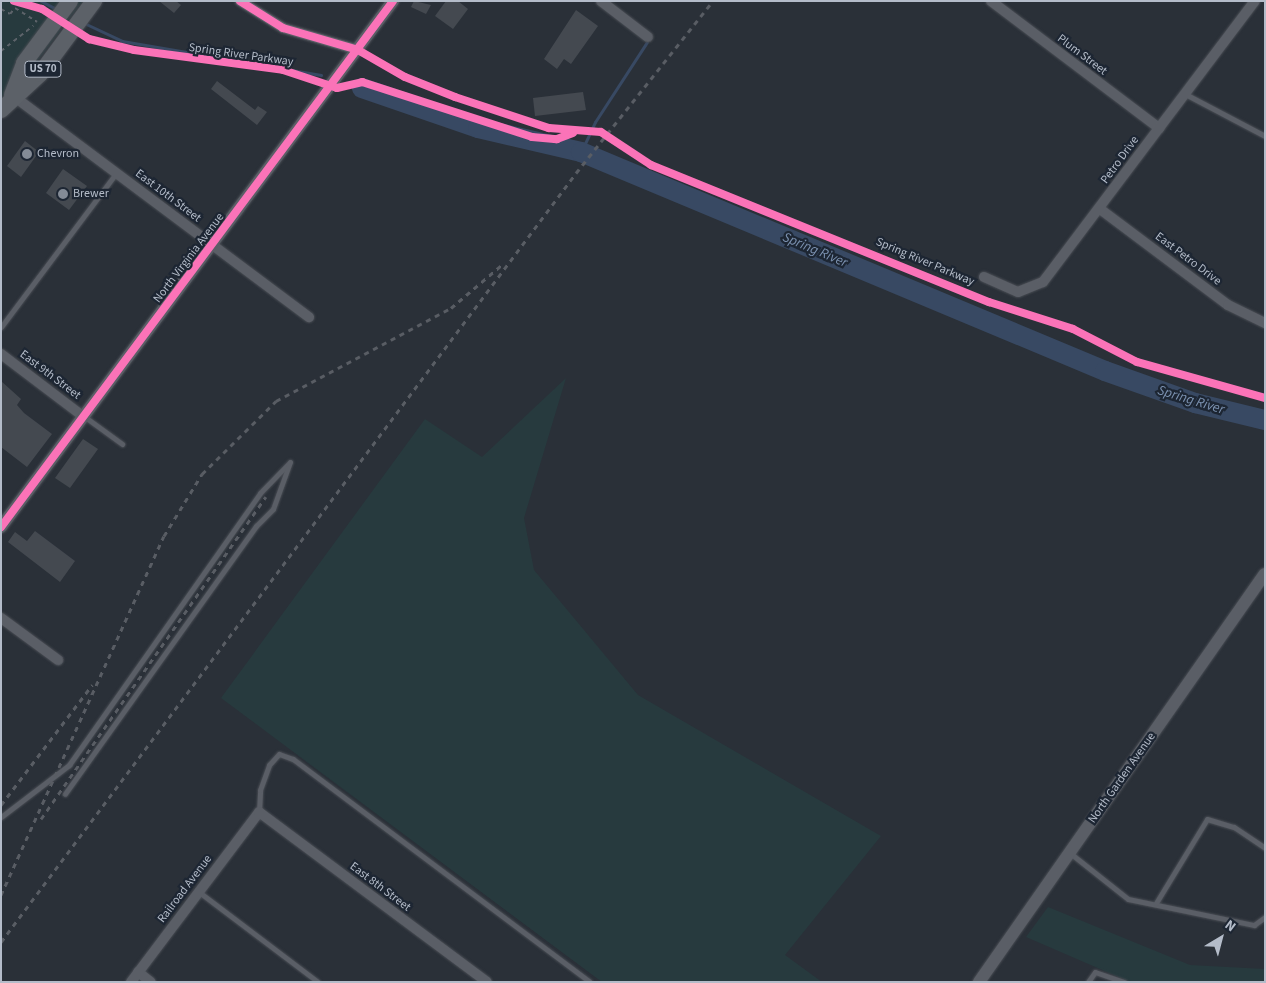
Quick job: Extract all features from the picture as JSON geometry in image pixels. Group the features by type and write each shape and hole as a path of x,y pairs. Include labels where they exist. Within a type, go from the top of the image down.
{"main road":[{"name":"US 70","path":"12,95 19,71 43,21 70,1"},
{"name":"US 70","path":"1,110 12,95 36,78 90,7"}],"street":[{"path":"240,1 283,28 358,50"},
{"name":"North Virginia Avenue","path":"1,528 393,1"},
{"path":"601,1 648,37"},
{"name":"Plum Street","path":"991,1 1159,128"},
{"name":"Petro Drive","path":"984,277 1012,291 1036,287 1100,208 1255,1"},
{"name":"East 10th Street","path":"12,95 309,317"},
{"name":"East Petro Drive","path":"1100,208 1228,305 1265,322"},
{"name":"East 9th Street","path":"1,354 84,416"},
{"name":"North Garden Avenue","path":"979,982 1265,574"},
{"path":"1,618 58,660"},
{"name":"Railroad Avenue","path":"131,982 259,812"},
{"name":"East 8th Street","path":"259,812 487,982"},
{"path":"138,972 150,982"}],"lane":[{"path":"1185,94 1265,136"},
{"path":"1,327 116,173"},
{"path":"84,416 122,444"},
{"path":"1,817 69,765 260,493 290,462 273,509 256,526 65,794"},
{"path":"259,812 260,790 269,765 279,754 293,759 590,982"},
{"path":"1156,903 1207,819 1234,827 1265,848"},
{"path":"1070,853 1128,900 1156,903 1254,925 1265,917"},
{"path":"199,892 318,982"},
{"path":"1088,982 1095,972 1124,982"}],"path":[{"path":"14,1 29,4"},
{"path":"1,9 10,14 15,8 43,21 1,51"}],"green space":[{"path":"1,1 83,1 1,110"},
{"path":"566,378 524,518 534,570 638,695 881,836 785,955 822,982 602,982 221,698 425,419 482,457"},
{"path":"1048,907 1190,965 1265,969 1265,982 1130,982 1026,937"}],"building":[{"path":"159,1 176,1 181,5 174,13"},
{"path":"414,1 431,5 426,14 411,7"},
{"path":"446,1 458,1 468,9 453,29 435,16"},
{"path":"576,10 598,26 571,64 564,59 557,69 544,59"},
{"path":"217,81 255,110 258,106 267,112 257,125 211,89"},
{"path":"583,92 586,110 535,116 533,98"},
{"path":"25,141 39,152 21,177 7,166"},
{"path":"63,169 87,186 69,210 46,193"},
{"path":"1,381 21,399 17,405 24,413 52,434 27,467 1,447"},
{"path":"83,439 98,449 70,488 55,478"},
{"path":"35,531 75,561 60,582 8,542 15,532 27,541"}],"waterway":[{"name":"Spring River","path":"41,1 58,10"},
{"name":"Spring River","path":"84,23 122,41 321,75"},
{"path":"581,152 595,122 647,42"},
{"name":"Spring River","path":"362,88 478,128 581,152 1105,371 1195,403 1265,420"}],"railway":[{"path":"1,942 576,173 713,1"},
{"path":"1,895 164,536 202,474 276,401 451,308 504,263"},
{"path":"41,819 266,497"},
{"path":"1,805 92,685"}],"cycle path":[{"name":"Spring River Parkway","path":"14,1 42,9 89,39 134,50 283,70 337,88 362,82 532,137 557,139 573,133"},
{"name":"Spring River Parkway","path":"240,1 283,28 358,50 405,77 455,97 549,128 601,132 651,165 989,302 1073,329 1137,362 1265,398"},
{"path":"1,527 393,1"}],"place":[{"name":"Chevron","path":"27,154"},
{"name":"Brewer","path":"63,194"}]}
